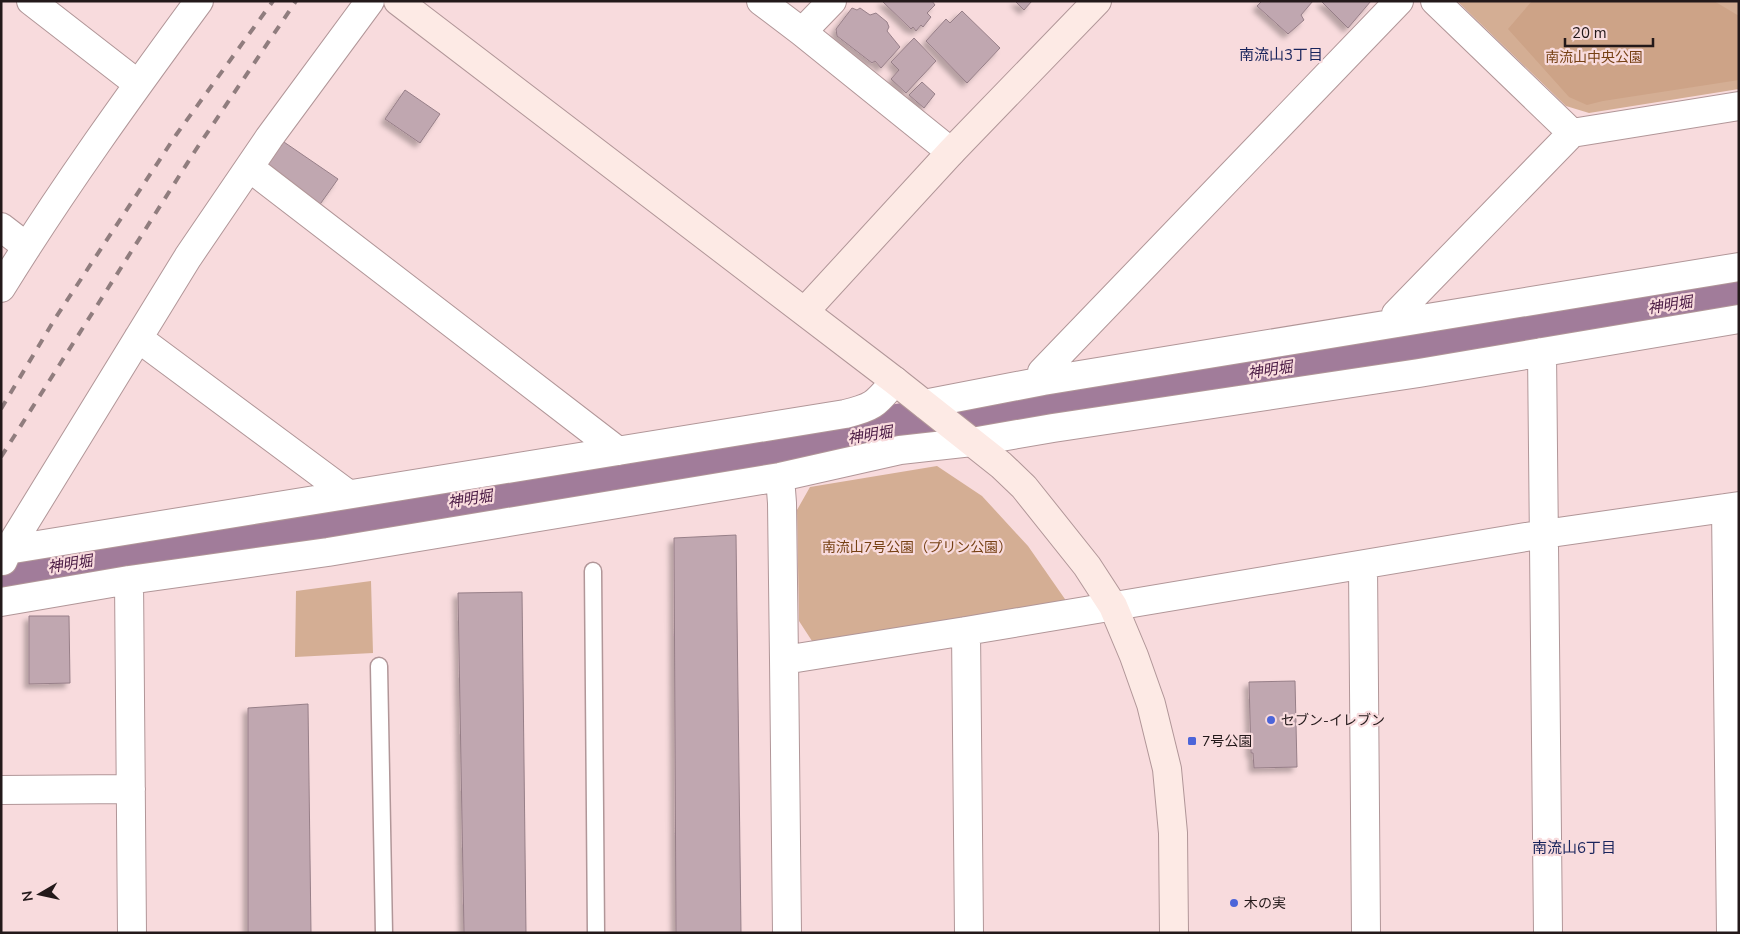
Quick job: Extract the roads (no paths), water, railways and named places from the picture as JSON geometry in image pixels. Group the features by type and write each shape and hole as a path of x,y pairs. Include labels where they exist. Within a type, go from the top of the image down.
{"street":[{"path":"31,1 138,84"},
{"path":"1,288 138,84 199,1"},
{"path":"4,555 188,257 269,138 370,1"},
{"path":"398,1 895,380 1001,465 1024,487 1087,566 1113,606 1152,704 1167,769 1173,833 1174,933"},
{"path":"761,1 951,152"},
{"path":"802,32 832,1"},
{"path":"805,311 951,152 1097,1"},
{"path":"1043,381 1042,372 1399,1"},
{"path":"1435,1 1572,133"},
{"path":"1397,323 1396,314 1572,133 1739,106"},
{"path":"250,168 618,451"},
{"path":"1,227 27,247"},
{"path":"928,407 929,403 1043,381 1739,267"},
{"path":"1,602 129,580 328,552 780,477 900,450 1419,373 1739,319"},
{"path":"138,338 348,494"},
{"path":"1542,352 1548,933"},
{"path":"4,555 348,494 845,414 864,410 876,404 895,380"},
{"path":"780,477 782,503 788,933"},
{"path":"784,660 1544,534 1732,507 1731,933"},
{"path":"1363,565 1366,933"},
{"path":"129,580 132,933"},
{"path":"966,631 970,933"},
{"path":"1,790 131,789"}],"lane":[{"path":"593,571 596,933"},
{"path":"379,666 384,933"}],"waterway":[{"name":"神明堀","path":"1,575 1739,294"}],"railway":[{"path":"1,409 56,317 176,135 273,1"},
{"path":"1,457 195,151 296,1"}],"place":[{"name":"セブン-イレブン","path":"1271,720"},
{"name":"7号公園","path":"1192,741"},
{"name":"木の実","path":"1234,903"}],"district":[{"name":"南流山3丁目","path":"1281,55"},
{"name":"南流山6丁目","path":"1574,848"}],"park label":[{"name":"南流山中央公園","path":"1594,57"},
{"name":"南流山7号公園（プリン公園）","path":"917,547"}]}
